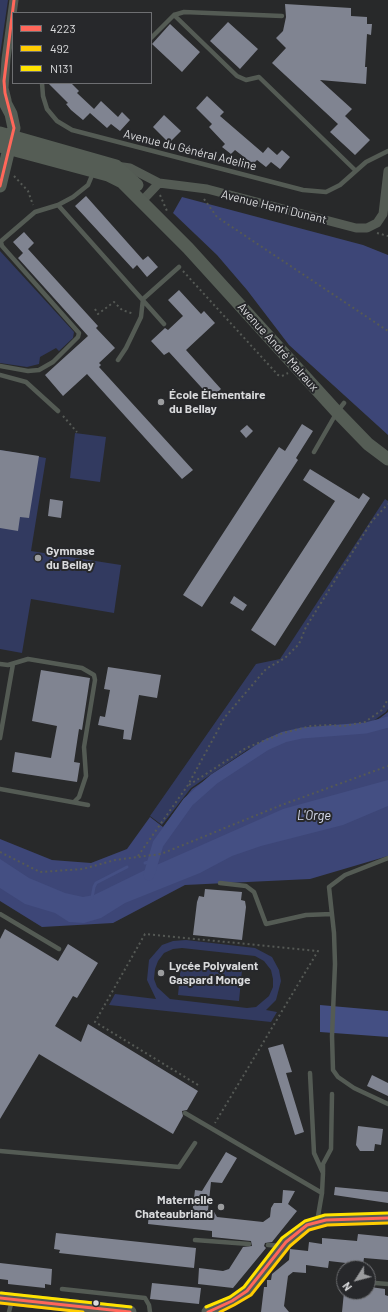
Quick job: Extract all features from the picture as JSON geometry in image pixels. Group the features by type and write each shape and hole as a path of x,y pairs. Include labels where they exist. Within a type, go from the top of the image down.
{"main road":[{"path":"0,93 14,121 5,141 4,170 0,186"},
{"path":"5,141 108,175 122,182 145,198"},
{"name":"Avenue Henri Dunant","path":"5,141 116,166 145,198"},
{"name":"Avenue André Malraux","path":"145,198 171,231 340,408 368,444 388,459"},
{"path":"4,1300 81,1309 130,1312"}],"street":[{"path":"12,12 14,0"},
{"path":"9,111 4,88 6,58 12,14"},
{"path":"0,70 6,58"},
{"name":"Avenue Henri Dunant","path":"116,166 130,168 159,183 197,188 356,228 367,228 386,215"},
{"path":"386,215 388,171"},
{"path":"145,198 159,183"},
{"path":"209,1312 232,1301 247,1290 282,1246 298,1231 317,1222 388,1218"}],"lane":[{"path":"152,37 174,15 184,12 282,16"},
{"path":"174,15 237,76 246,80 259,77 356,171"},
{"name":"Avenue du Général Adeline","path":"42,84 45,103 52,116 57,121 72,130 303,190 326,192 340,184 366,162 388,150"},
{"path":"0,366 28,371 39,370 53,362 78,337 79,332 2,246 1,242 35,212 58,205 73,197 88,185 93,171"},
{"path":"58,205 164,324"},
{"path":"118,360 126,348 141,316 142,298 179,267"},
{"path":"0,375 26,382 58,411"},
{"path":"314,452 340,408"},
{"path":"0,664 13,664 18,660 28,659 82,668 94,675 95,680 84,747 86,776 79,797 74,801"},
{"path":"0,738 13,664"},
{"path":"0,789 74,801 88,805"},
{"path":"388,858 345,876 329,887 334,933 335,1003 332,1036 333,1070 338,1077 354,1088 388,1104"},
{"path":"220,884 246,886 254,892 266,924 306,915 332,914"},
{"path":"0,914 59,949"},
{"path":"310,1073 314,1153 323,1173"},
{"path":"317,1222 322,1192 323,1164 331,1149 332,1094"},
{"path":"185,1113 322,1192"},
{"path":"0,1151 180,1167 195,1143"},
{"path":"195,1240 248,1244"},
{"path":"268,1245 282,1246"},
{"path":"376,1282 388,1284"},
{"path":"62,1288 144,1298 149,1305 150,1312"},
{"path":"4,1300 9,1312"}],"path":[{"path":"4,170 11,173 28,191 35,212"},
{"path":"197,188 217,217 388,331"},
{"path":"179,267 278,375"},
{"path":"95,309 98,314 114,302 122,310 141,316"},
{"path":"58,411 77,432"},
{"path":"138,856 188,785 225,717 266,670 285,658 299,644 306,627 372,521 388,504"},
{"path":"188,785 246,748 283,733 311,726 330,724 344,726 365,722 382,710 388,699"},
{"path":"0,852 40,872 83,869 115,860 161,854 279,806 388,766"},
{"path":"198,1085 96,1022 145,934 318,951 212,1129"}],"shaded area":[{"path":"0,0 8,0 0,55"},
{"path":"182,197 363,245 388,255 388,435 289,345 247,290 217,255 173,213"},
{"path":"0,251 74,332 73,338 59,351 56,348 40,357 39,364 27,367 0,363"},
{"path":"75,433 106,437 100,482 70,478"},
{"name":"Gymnase du Bellay","path":"0,450 46,458 31,551 121,565 114,613 31,599 22,653 0,649"},
{"path":"385,499 388,501 388,709 386,712 366,726 312,728 284,735 247,750 191,788 162,825 150,816 256,664 280,659"},
{"path":"388,712 388,856 310,879 185,885 113,923 42,927 0,901 0,839 52,860 91,863 127,849 150,817 163,827 192,789 247,752 284,736 312,729 368,727"},
{"path":"186,940 255,948 272,957 279,970 281,981 276,1000 266,1010 277,1012 271,1022 109,1005 115,994 156,999 147,980 149,960 162,945 173,941","holes":["182,948 255,956 264,961 271,970 273,979 273,987 269,996 256,1007 247,1008 170,999 157,987 154,979 158,961 164,953 173,949"]},
{"path":"181,964 242,970 239,1001 178,995"}],"water":[{"name":"L'Orge","path":"388,780 388,806 343,825 261,846 232,856 200,873 125,903 101,918 84,923 69,922 55,913 25,904 0,888 0,859 29,878 65,893 83,897 94,895 143,871 283,809"},
{"path":"320,1005 388,1011 388,1037 320,1032"}],"building":[{"path":"285,4 351,8 351,16 367,17 367,24 372,24 371,35 367,34 365,67 367,67 366,84 320,80 352,109 345,116 370,140 355,155 330,132 338,124 272,63 286,48 276,38 283,31 286,17"},
{"path":"228,22 258,49 240,69 210,41"},
{"path":"170,24 200,52 182,72 152,44"},
{"path":"49,84 72,84 79,91 77,93 94,109 101,101 118,117 122,112 130,120 120,131 111,124 107,128 90,113 83,120 71,110 66,104 68,103"},
{"path":"207,96 224,112 220,116 263,153 268,147 277,155 282,150 290,157 280,169 271,162 266,167 257,160 253,164 235,150 231,154 222,147 225,144 209,127 212,124 196,108"},
{"path":"164,115 181,131 169,143 153,127"},
{"path":"86,196 143,260 148,256 158,267 147,277 137,265 133,269 75,206"},
{"path":"24,232 34,243 28,249 98,326 96,328 115,348 99,363 101,365 99,367 193,470 182,479 87,374 63,396 45,375 88,336 18,258 23,253 13,242"},
{"path":"179,290 201,314 204,311 215,323 186,350 221,389 211,398 169,352 164,355 151,341 165,328 168,330 183,316 168,300"},
{"path":"302,424 313,431 296,458 298,460 202,607 183,595 279,447 285,451"},
{"path":"247,425 253,431 246,438 240,431"},
{"name":"Gymnase du Bellay","path":"0,450 39,456 29,518 20,517 18,531 0,528"},
{"path":"310,469 359,499 363,493 370,498 275,646 251,630 335,501 303,480"},
{"path":"50,499 63,501 61,518 48,516"},
{"path":"234,596 247,605 243,611 230,603"},
{"path":"108,667 161,675 157,698 139,695 131,740 123,739 124,730 98,725 100,716 105,717 110,690 104,689"},
{"path":"41,670 90,678 82,730 79,729 74,762 80,763 77,782 12,772 15,752 51,758 57,726 32,721"},
{"path":"205,889 242,892 241,900 245,901 246,907 242,940 193,935 197,902 199,896 204,897"},
{"path":"5,929 58,961 68,944 98,963 77,998 73,996 55,1026 81,1042 88,1024 198,1091 187,1110 182,1111 183,1116 173,1134 39,1054 0,1119 0,939"},
{"path":"283,1044 292,1072 286,1073 304,1132 295,1135 268,1048"},
{"path":"372,1075 388,1083 388,1096 367,1086"},
{"path":"358,1126 383,1129 381,1145 375,1144 374,1151 360,1151 356,1145"},
{"path":"226,1152 237,1158 222,1183 211,1182 208,1210 213,1210 217,1217 263,1222 270,1217 271,1208 274,1203 282,1203 283,1190 295,1191 288,1204 297,1211 272,1242 265,1243 264,1246 266,1248 233,1288 198,1284 199,1268 223,1271 229,1269 243,1247 252,1246 251,1241 212,1237 212,1231 148,1224 149,1211 192,1215 195,1190 202,1191"},
{"path":"335,1187 388,1192 388,1203 334,1195"},
{"path":"56,1233 196,1248 194,1268 59,1253 60,1250 54,1249"},
{"path":"358,1234 388,1237 388,1260 364,1258 364,1260 336,1260 336,1262 329,1261 328,1268 306,1265 306,1273 293,1272 288,1276 284,1306 289,1312 261,1312 264,1287 267,1287 267,1280 271,1280 272,1274 289,1260 290,1249 308,1251 309,1242 322,1244 322,1238 357,1241"},
{"path":"0,1263 52,1269 51,1285 45,1284 45,1288 8,1284 8,1280 0,1279"},
{"path":"152,1283 201,1288 199,1304 150,1299"},
{"path":"376,1288 385,1289 385,1295 388,1296 388,1312 342,1312 343,1300 376,1300"}],"waterway":[{"path":"149,875 158,844 188,802 214,779 266,745 284,737 302,733 366,728 388,722"},
{"path":"145,863 152,861"},
{"path":"92,898 96,883 127,867"}],"transit line":[{"name":"4223","path":"13,12 14,0"},
{"name":"4223","path":"0,186 14,128 5,93 4,81 12,16"},
{"name":"N131","path":"206,1307 230,1297 244,1287 282,1238 305,1221 325,1215 388,1213"},
{"name":"4223","path":"208,1312 232,1301 247,1291 286,1242 307,1225 326,1220 388,1218"},
{"name":"492","path":"220,1312 251,1295 290,1246 309,1230 327,1225 388,1223"},
{"name":"N131","path":"1,1293 131,1307"},
{"name":"4223","path":"0,1298 130,1312"},
{"name":"492","path":"0,1303 83,1312"}],"place":[{"name":"École Élementaire du Bellay","path":"161,402"},
{"name":"Gymnase du Bellay","path":"38,558"},
{"name":"Lycée Polyvalent Gaspard Monge","path":"161,973"},
{"name":"Maternelle Chateaubriand","path":"221,1207"}]}
